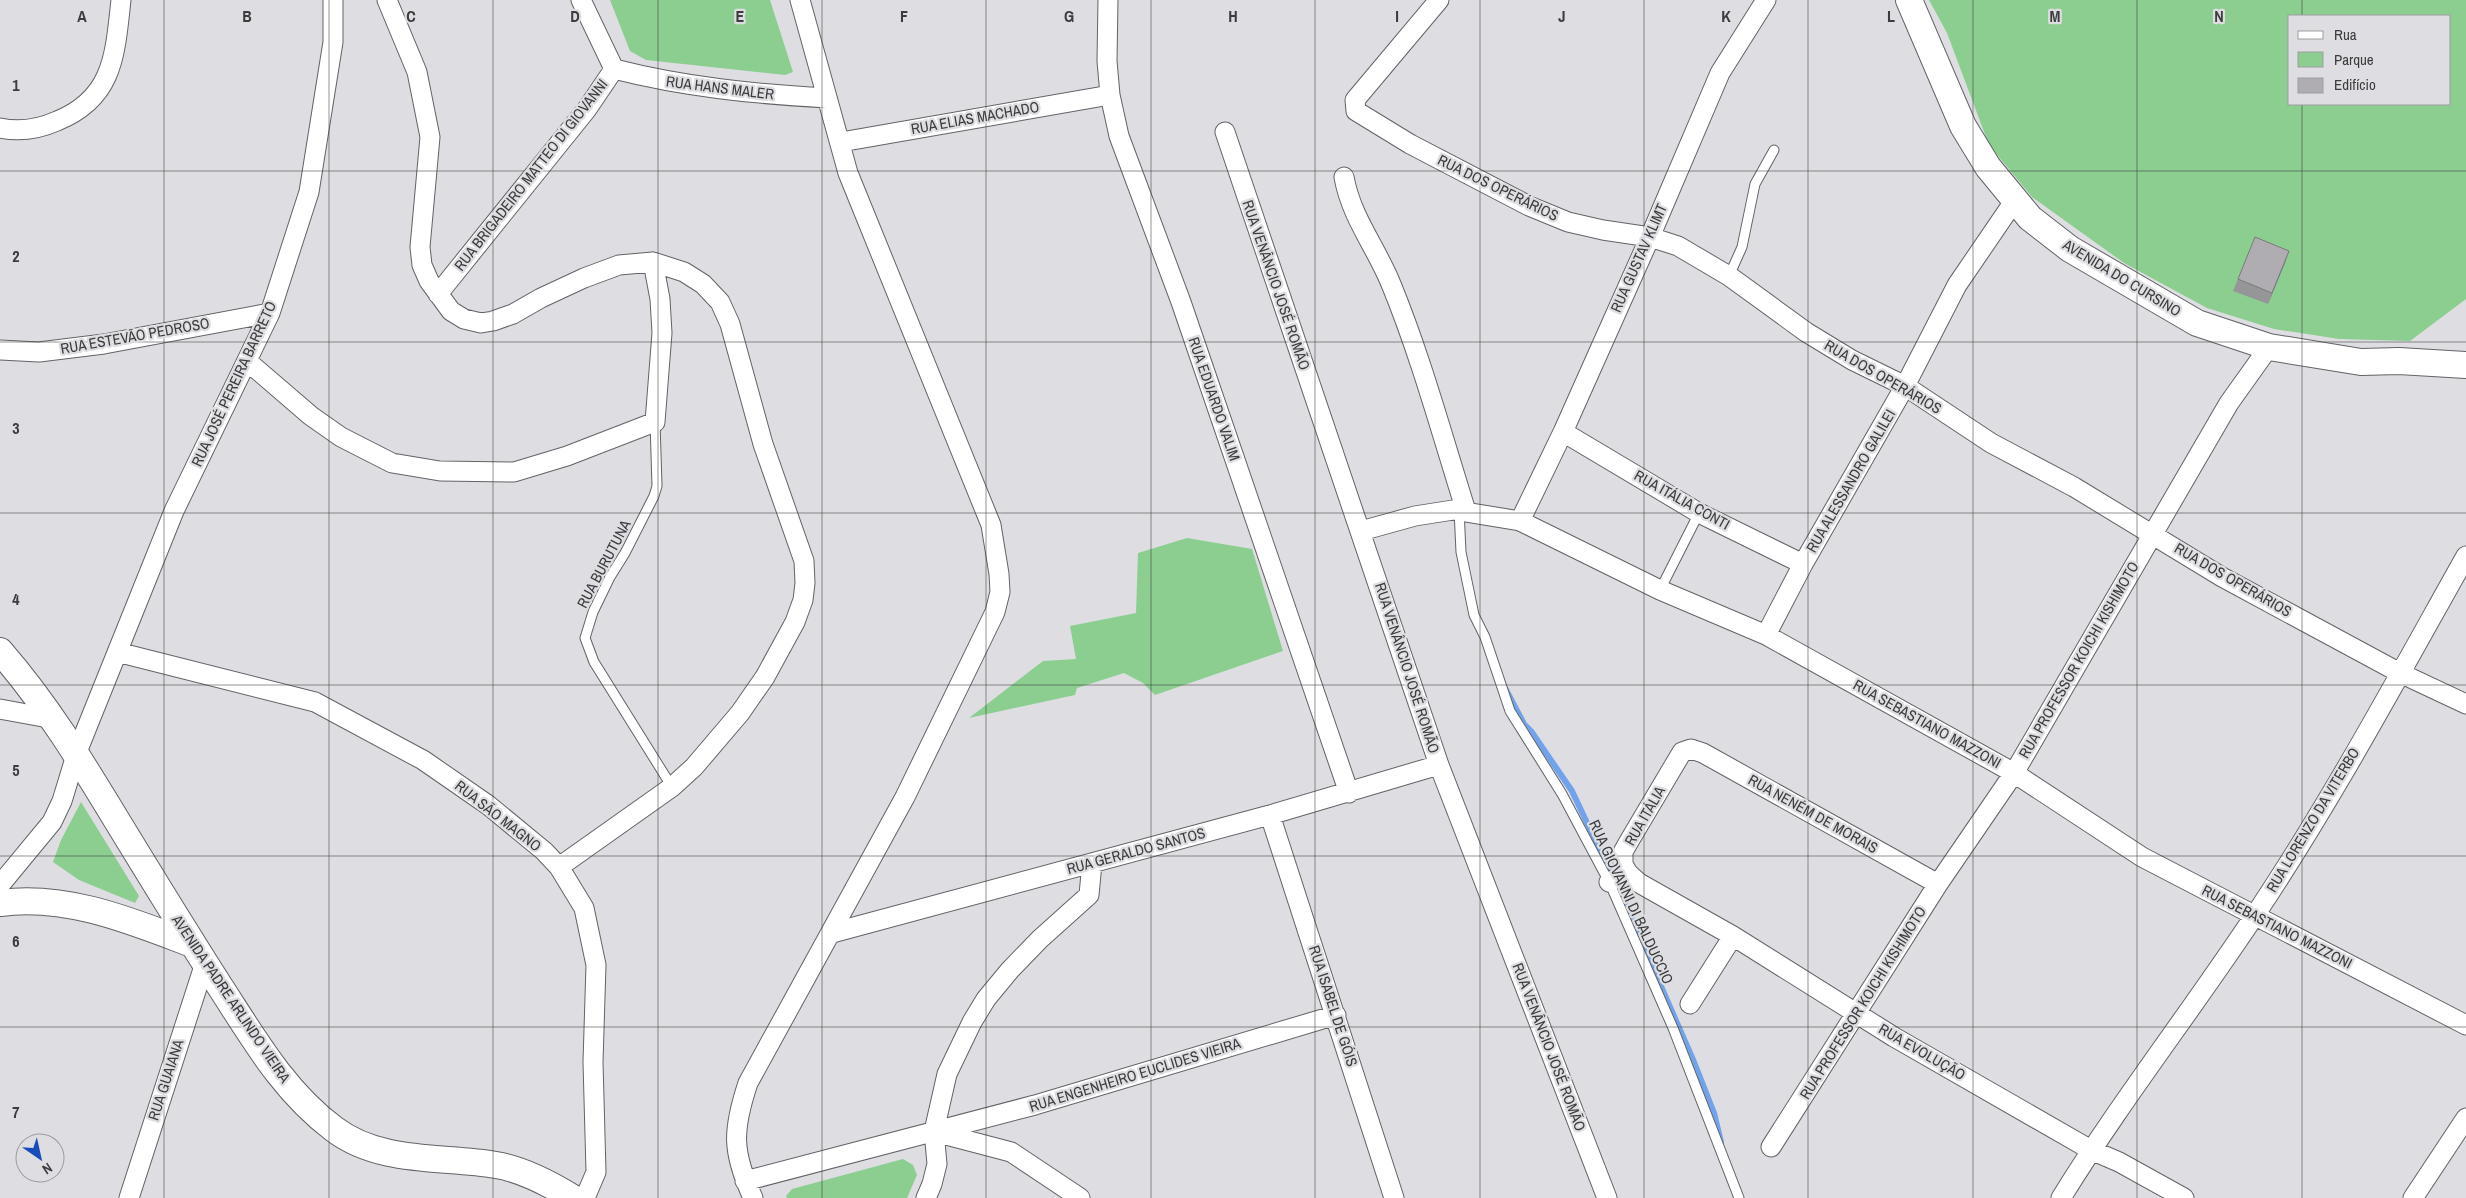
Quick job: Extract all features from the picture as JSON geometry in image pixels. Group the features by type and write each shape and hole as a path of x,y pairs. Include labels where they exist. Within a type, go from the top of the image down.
{"main road":[{"name":"AVENIDA DO CURSINO","path":"1909,0 1963,126 1988,167 2030,218 2070,249 2113,276 2197,323 2269,347 2361,362 2399,361 2466,365"},
{"name":"AVENIDA PADRE ARLINDO VIEIRA","path":"0,651 28,683 54,719 199,953 276,1072 304,1104 335,1130 365,1145 402,1156 498,1165 552,1185 573,1198"},
{"path":"0,903 38,902 84,908 129,920 199,953"}],"street":[{"path":"0,128 32,129 67,117 88,103 100,90 110,71 116,43 121,0"},
{"name":"RUA JOSÉ PEREIRA BARRETO","path":"0,885 52,822 62,801 76,752 184,487 270,313 308,192 333,42 333,0"},
{"path":"388,0 417,72 426,106 430,137 420,247 422,266 438,294 451,311 464,319 481,323 513,314 549,294 619,265 653,262 684,272 704,284 720,302 740,351 763,444 804,561 806,583 803,600 795,622 765,678 710,749 672,786 559,867"},
{"name":"RUA BRIGADEIRO MATTEO DI GIOVANNI","path":"438,294 586,108 614,69 581,0"},
{"path":"753,1198 739,1167 735,1138 739,1110 748,1083 905,797 969,669 995,612 1000,592 998,557 991,525 867,224 848,173 841,142 800,0"},
{"name":"RUA EDUARDO VALIM","path":"1108,0 1106,61 1110,96 1119,136 1181,302 1349,793"},
{"name":"RUA DOS OPERÁRIOS","path":"1439,0 1355,100 1356,111 1410,144 1529,206 1568,222 1603,230 1650,236 1678,246 1729,276 1806,332 1852,360 1905,386 1991,443 2074,487 2222,576 2400,673 2466,704"},
{"name":"RUA GUSTAV KLIMT","path":"1520,521 1563,432 1720,73 1766,0"},
{"name":"RUA HANS MALER","path":"614,69 664,81 710,89 827,98"},
{"name":"RUA ELIAS MACHADO","path":"841,142 1110,96"},
{"name":"RUA VENÂNCIO JOSÉ ROMÃO","path":"1225,132 1439,765 1606,1198"},
{"path":"1344,177 1347,196 1390,282 1405,319 1462,511"},
{"name":"RUA ALESSANDRO GALILEI","path":"1766,635 1803,564 1905,386 1957,285 2015,200"},
{"path":"247,361 311,416 341,437 392,463 440,471 514,472 567,456 654,422 662,333 660,299 653,262"},
{"name":"RUA ESTEVÃO PEDROSO","path":"0,350 39,352 96,345 270,313"},
{"name":"RUA PROFESSOR KOICHI KISHIMOTO","path":"1771,1147 1938,884 2014,773 2229,403 2269,347"},
{"name":"RUA ITÁLIA CONTI","path":"1563,432 1699,513 1803,564"},
{"name":"RUA SEBASTIANO MAZZONI","path":"1361,531 1414,516 1462,511 1520,521 1660,590 1766,635 2014,773 2142,857 2256,914 2466,1025"},
{"name":"RUA LORENZO DA VITERBO","path":"2061,1198 2091,1150 2256,914 2322,809 2466,556"},
{"name":"RUA SÃO MAGNO","path":"117,652 315,702 424,760 488,805 544,851 559,867 584,908 596,965 593,1062 596,1172 586,1198"},
{"path":"0,709 54,719"},
{"name":"RUA ITÁLIA","path":"1633,878 1623,864 1624,852 1682,752 1686,749"},
{"name":"RUA NENÉM DE MORAIS","path":"1686,749 1702,753 1938,884"},
{"name":"RUA GERALDO SANTOS","path":"832,933 1270,815 1439,765"},
{"name":"RUA ISABEL DE GÓIS","path":"1270,815 1394,1198"},
{"path":"926,1198 937,1164 934,1131 946,1074 972,1022 986,999 1010,970 1040,939 1089,895 1092,863"},
{"path":"1609,882 1633,878"},
{"name":"RUA EVOLUÇÃO","path":"1633,878 1733,936 1857,1014 2091,1150 2119,1162 2184,1198"},
{"path":"1690,1004 1733,936"},
{"name":"RUA GUAIANA","path":"129,1198 199,953"},
{"name":"RUA ENGENHEIRO EUCLIDES VIEIRA","path":"745,1180 1035,1105 1336,1015"},
{"path":"2413,1198 2466,1118"},
{"path":"934,1131 1011,1152 1080,1198"}],"lane":[{"path":"1729,276 1742,247 1755,184 1774,150"},
{"name":"RUA BURUTUNA","path":"654,422 657,486 654,496 626,553 610,577 593,612 585,638 594,662 672,786"},
{"name":"RUA GIOVANNI DI BALDUCCIO","path":"1462,511 1461,552 1474,615 1485,636 1510,711 1562,794 1609,882 1673,1028 1738,1198"},
{"path":"1660,590 1699,513"}],"green space":[{"path":"610,0 770,0 793,72 785,75 646,60 630,51"},
{"path":"1929,0 2466,0 2466,299 2410,341 2339,339 2274,329 2207,308 2124,263 2032,197 1989,145 1947,33"},
{"path":"1187,538 1252,549 1283,651 1155,695 1143,683 1124,673 1077,688 1075,695 969,718 1043,661 1076,659 1070,626 1136,613 1138,553"},
{"path":"81,802 139,896 135,903 79,880 53,862 61,840"},
{"path":"903,1159 913,1165 917,1175 907,1198 787,1198 786,1196 792,1189"}],"building":[{"path":"2255,237 2289,251 2272,293 2238,279"}],"waterway":[{"path":"1505,688 1524,724 1531,731 1572,791 1623,899 1694,1062 1714,1113 1721,1142"}]}
